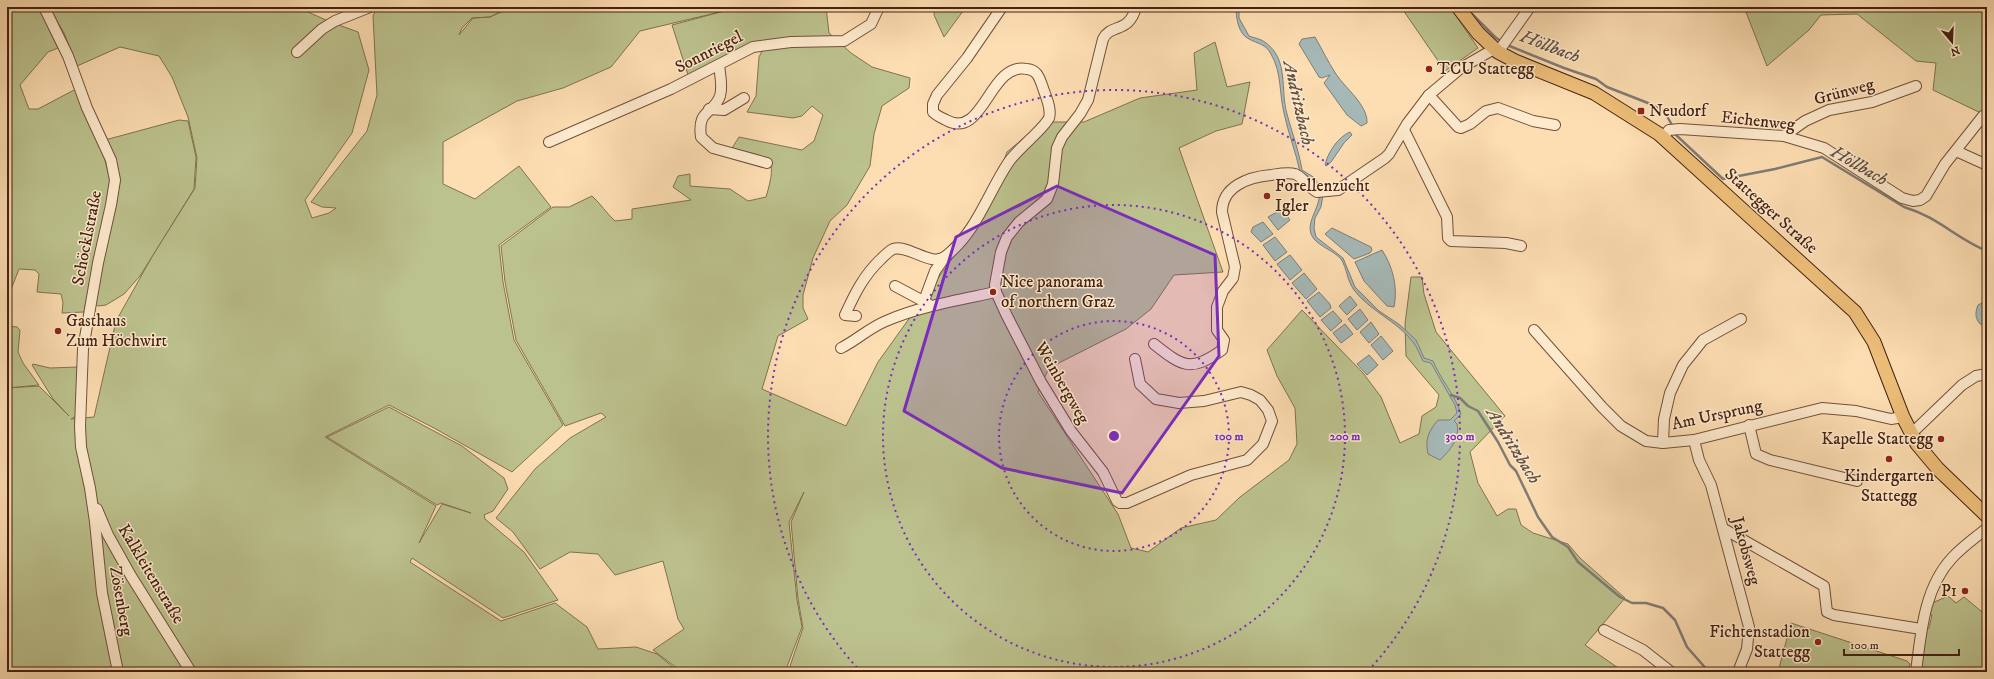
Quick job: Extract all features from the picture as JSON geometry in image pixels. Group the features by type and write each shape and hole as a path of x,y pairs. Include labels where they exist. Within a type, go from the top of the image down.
{"main road":[{"name":"Stattegger Straße","path":"1458,7 1478,33 1496,50 1522,64 1594,93 1663,137 1854,312 1874,342 1903,417 1911,434 1923,453 1987,516"}],"street":[{"name":"Schöcklstraße","path":"44,7 68,56 87,108 111,160 115,180 98,263 83,349 81,447 90,488"},
{"path":"298,52 322,29 335,21 370,7"},
{"name":"Sonnriegel","path":"549,142 664,92 753,47 791,42 844,41 871,24 879,7"},
{"path":"928,304 935,272 945,257 964,239 975,225 1008,163 1047,121 1050,114 1046,97 1037,73 1022,68 1016,68 1008,72 995,86 975,115 962,124 950,122 934,112 933,104 937,95 967,58 1002,7"},
{"name":"Weinbergweg","path":"1135,359 1140,384 1156,399 1179,403 1204,401 1241,392 1260,400 1268,410 1272,422 1263,444 1247,460 1191,475 1128,503 1120,504 1116,499 1101,468 1066,425 1035,370 996,292 996,274 1002,248 1007,237 1019,222 1047,200 1053,184 1057,148 1062,137 1080,114 1088,100 1103,39 1106,34 1129,23 1136,7"},
{"path":"1154,344 1181,364 1196,364 1222,350 1224,340 1217,330 1218,307 1223,291 1228,286 1235,274 1234,261 1222,212 1222,205 1234,186 1254,177 1280,173 1296,174 1321,192 1338,190 1385,158 1429,95 1461,68 1496,50 1530,7"},
{"path":"719,65 722,88 719,99 709,109 700,125 701,137 713,148 767,163"},
{"name":"Grünweg","path":"1784,136 1805,120 1829,110 1872,102 1916,86"},
{"path":"1429,95 1461,128 1470,124 1486,111 1498,108 1533,122 1555,125"},
{"path":"709,109 724,110 744,98"},
{"name":"Eichenweg","path":"1663,137 1669,130 1680,129 1784,136 1824,148 1896,194 1913,201 1920,200 1926,196 1945,164 1983,116"},
{"path":"1404,130 1447,217 1448,238 1451,241 1520,246"},
{"path":"1956,152 1987,165"},
{"path":"856,316 845,315 857,289 874,266 893,249 928,257 945,257"},
{"path":"895,286 928,304"},
{"path":"841,348 866,331 928,304 996,292"},
{"path":"1663,443 1664,419 1670,393 1684,365 1703,340 1741,320"},
{"name":"Am Ursprung","path":"1534,330 1602,408 1633,435 1646,441 1663,443 1694,440 1749,425 1822,408 1856,411 1891,419 1903,417"},
{"path":"1911,434 1927,421 1962,385 1976,376 1987,374"},
{"path":"1749,425 1756,454 1770,460 1857,481"},
{"name":"Jakobsweg","path":"1694,440 1699,460 1711,484 1749,626 1748,649 1738,672"},
{"name":"Zösenberg","path":"90,488 102,593 118,672"},
{"name":"Kalkleitenstraße","path":"90,488 108,535 131,576 192,672"},
{"path":"1916,672 1921,629 1935,580 1951,558 1987,528"},
{"path":"1724,529 1824,586 1827,612 1834,615 1921,629"},
{"path":"1604,630 1643,650 1671,672"}],"highlighted area":[{"path":"1057,186 1215,255 1219,356 1122,493 1002,468 904,411 956,237"}],"green space":[{"path":"7,7 39,7 58,48 48,52 20,85 29,109 38,109 76,89 104,156 111,184 84,312 62,313 63,303 61,294 37,292 39,274 35,270 19,269 7,300"},
{"path":"49,7 297,7 358,32 369,70 352,133 305,200 312,218 329,213 336,208 322,207 311,202 367,131 377,95 373,16 377,7 501,7 826,7 829,33 851,53 872,67 910,78 909,88 882,106 874,134 870,166 847,205 830,221 813,258 803,295 803,308 808,319 778,336 762,389 846,426 878,362 982,217 1007,152 1043,122 1084,122 1140,98 1197,90 1194,53 1215,42 1227,87 1250,82 1242,124 1216,131 1179,148 1223,272 1174,275 1151,309 1126,329 1049,368 1038,392 1118,514 1131,548 1148,552 1181,528 1216,520 1240,497 1289,460 1297,444 1295,408 1277,376 1267,350 1302,310 1363,373 1381,397 1400,443 1419,434 1422,416 1436,407 1439,395 1406,356 1405,324 1411,277 1422,277 1424,294 1436,332 1505,416 1470,452 1478,483 1497,516 1508,509 1516,509 1521,525 1533,533 1568,544 1580,558 1625,598 1585,645 1624,672 788,672 803,628 798,599 791,522 804,492 789,522 797,600 802,627 785,672 682,672 653,650 684,629 678,619 663,561 615,575 598,554 570,552 540,569 513,532 496,518 535,469 570,438 606,417 601,413 565,426 516,340 505,282 501,246 553,207 569,207 592,196 615,221 632,219 632,209 691,200 673,187 678,176 690,174 690,186 730,189 748,201 766,197 770,183 771,165 768,160 762,157 732,148 739,137 802,150 814,141 823,115 812,106 802,116 793,118 747,112 756,96 759,57 764,47 761,42 689,78 672,25 728,10 640,31 611,67 563,88 517,101 443,142 443,184 475,199 519,166 551,207 499,245 503,282 514,340 563,425 512,472 434,428 389,405 325,437 436,506 419,543 442,504 471,513 441,503 437,505 327,437 389,407 462,446 504,478 508,489 493,511 484,515 485,519 524,552 558,600 503,618 412,558 410,562 501,621 555,603 587,627 598,649 636,647 657,654 679,672 7,672 7,388 39,386 69,416 53,399 32,365 50,368 78,367 77,416 71,419 94,417 116,321 153,255 195,188 197,158 188,117 172,77 159,56 120,47 77,66 64,33","holes":["490,17 473,18 459,35 462,28 472,18"]},
{"path":"935,7 966,7 944,37 934,15"},
{"path":"1401,7 1450,7 1478,48 1445,71"},
{"path":"1744,7 1987,7 1987,116 1933,90 1936,63 1916,61 1857,14 1821,15 1809,30 1767,66"},
{"path":"179,120 188,121 196,157 194,189 140,276 124,294 106,305 98,306 94,303 117,196 105,140"},
{"path":"7,322 8,326 17,327 20,330 18,352 23,363 39,385 7,388"},
{"path":"1948,596 1956,603 1964,597 1987,616 1987,672 1917,672 1922,635 1929,628 1932,615 1928,613 1930,604"},
{"name":"Fichtenstadion Stattegg","path":"1791,623 1907,661 1910,664 1908,672 1778,672"}],"shaded area":[{"path":"1236,7 1239,7 1239,18 1249,36 1264,42 1273,50 1278,58 1281,67 1285,105 1302,170 1315,178 1323,194 1321,207 1315,218 1314,228 1316,237 1343,258 1355,287 1379,311 1400,325 1416,340 1424,358 1433,361 1458,407 1461,414 1454,421 1457,424 1458,429 1456,439 1451,448 1440,460 1428,454 1428,436 1438,420 1450,420 1457,413 1455,405 1431,363 1423,361 1414,344 1407,335 1360,297 1348,279 1345,266 1341,259 1314,239 1310,232 1310,225 1318,203 1318,188 1313,180 1300,172 1282,106 1279,76 1275,61 1267,48 1245,37 1242,33 1237,20"},
{"path":"1315,37 1336,74 1360,103 1364,110 1367,123 1361,126 1347,115 1324,83 1330,75 1322,78 1319,77 1299,44 1302,39"},
{"path":"1350,132 1352,135 1344,143 1331,162 1326,166 1326,160 1331,150 1341,137"},
{"path":"1282,209 1290,220 1278,230 1268,217"},
{"path":"1263,222 1273,234 1261,242 1251,232 1253,227"},
{"path":"1332,228 1371,247 1372,250 1370,253 1354,259 1325,234"},
{"path":"1275,237 1287,252 1275,261 1263,245"},
{"path":"1382,250 1394,277 1394,307 1387,306 1364,281 1355,262"},
{"path":"1290,255 1302,270 1290,280 1277,264"},
{"path":"1304,273 1317,289 1306,299 1292,283"},
{"path":"1319,292 1330,304 1331,308 1320,317 1307,301"},
{"path":"1350,296 1357,305 1347,315 1339,306"},
{"path":"1982,303 1987,306 1987,325 1980,324 1976,317 1978,305"},
{"path":"1360,309 1368,320 1357,330 1348,319"},
{"path":"1333,311 1342,321 1331,331 1321,320"},
{"path":"1371,322 1379,334 1369,343 1360,332"},
{"path":"1345,324 1353,334 1341,343 1333,333"},
{"path":"1381,336 1393,351 1383,360 1371,345"},
{"path":"1369,355 1378,365 1367,375 1357,364"}],"waterway":[{"name":"Höllbach","path":"1468,10 1502,42"},
{"name":"Höllbach","path":"1507,45 1596,79 1607,87 1648,103 1664,111 1672,125"},
{"name":"Höllbach","path":"1676,135 1723,179 1775,169 1822,157 1904,207 1927,216 1976,246 1987,251"},
{"name":"Andritzbach","path":"1451,395 1460,398 1468,406 1478,411 1498,442 1510,465 1516,471 1538,517 1552,537 1568,547 1578,562 1620,597 1632,603 1646,603 1663,608 1675,620 1687,647 1709,672"}],"place":[{"name":"TCU Stattegg","path":"1429,69"},
{"name":"Neudorf","path":"1641,111"},
{"name":"Forellenzucht Igler","path":"1267,196"},
{"name":"Nice panorama of northern Graz","path":"993,292"},
{"name":"Gasthaus Zum Höchwirt","path":"58,331"},
{"name":"Kapelle Stattegg","path":"1941,439"},
{"name":"Kindergarten Stattegg","path":"1889,459"},
{"name":"P1","path":"1965,591"},
{"name":"Fichtenstadion Stattegg","path":"1818,642"}]}
